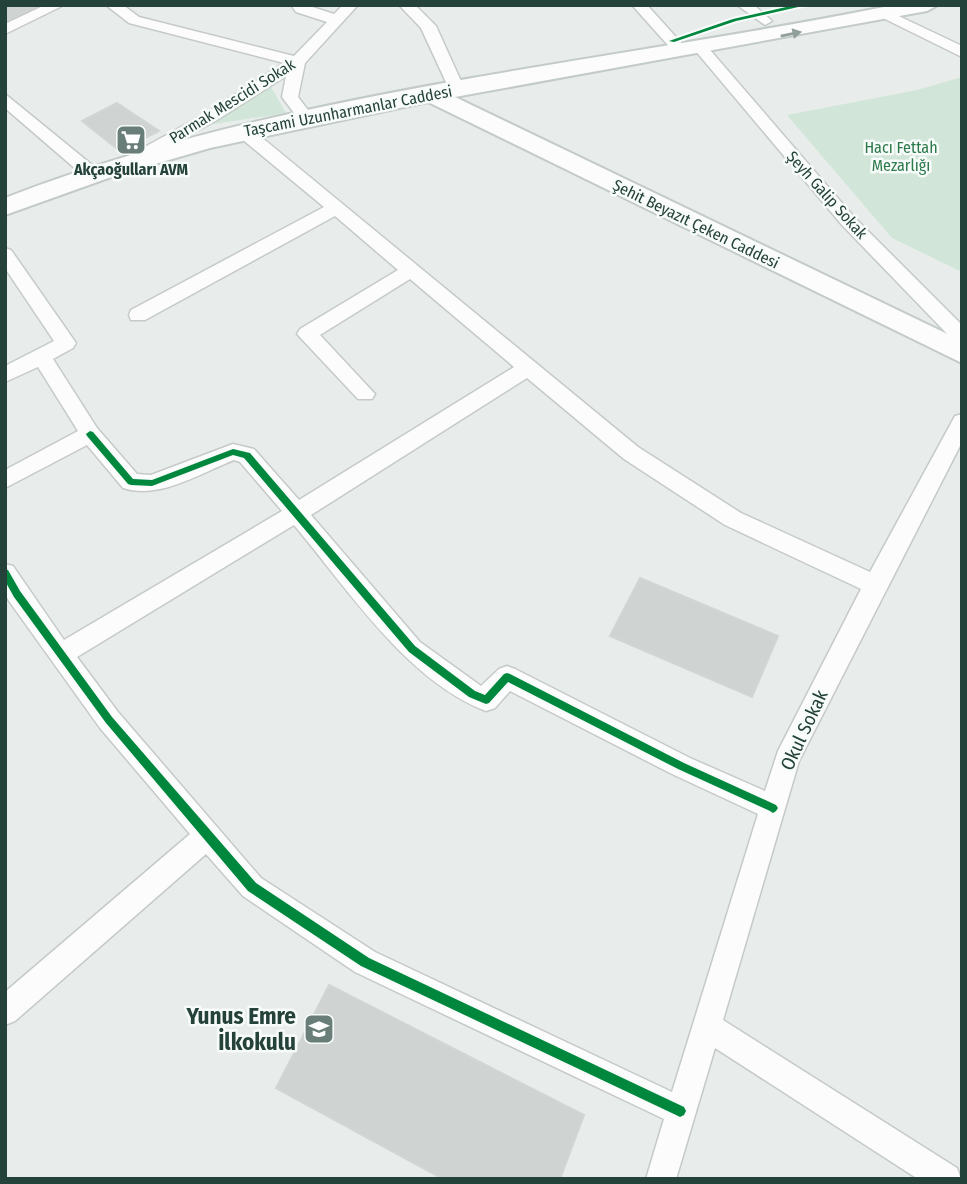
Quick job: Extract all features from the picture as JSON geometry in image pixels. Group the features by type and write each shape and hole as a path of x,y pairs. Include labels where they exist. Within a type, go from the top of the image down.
{"main road":[{"name":"Taşcami Uzunharmanlar Caddesi","path":"689,48 765,21 841,5"},
{"name":"Taşcami Uzunharmanlar Caddesi","path":"5,207 91,173 243,131 689,48 767,39 927,5"},
{"name":"Şehit Beyazıt Çeken Caddesi","path":"431,95 962,353"}],"street":[{"path":"5,30 57,5"},
{"path":"113,5 134,20 297,62 290,97 306,118"},
{"path":"134,20 154,5"},
{"path":"298,5 300,9 337,19"},
{"name":"Parmak Mescidi Sokak","path":"136,159 211,117 297,62 351,5"},
{"path":"406,5 428,26 457,90"},
{"path":"639,5 689,48"},
{"path":"744,5 765,21"},
{"path":"886,14 931,39 962,52"},
{"name":"Şeyh Galip Sokak","path":"689,48 848,220 962,337"},
{"path":"5,99 91,173"},
{"path":"243,131 631,453 733,519 875,585"},
{"path":"138,315 336,208"},
{"path":"5,254 66,343 5,375"},
{"path":"365,394 307,334 411,270"},
{"path":"41,356 90,434 131,482 152,482 233,452 247,455 412,649 472,694 486,700 507,677 681,766 772,808"},
{"path":"61,654 296,513 528,368"},
{"name":"Okul Sokak","path":"661,1179 787,759 962,422"},
{"path":"5,480 90,434"},
{"path":"5,573 17,594 109,720 252,887 365,962 680,1111"},
{"path":"5,1011 208,835"},
{"path":"706,1026 946,1179"}],"green space":[{"name":"Hacı Fettah Mezarlığı","path":"962,77 962,272 892,238 787,115 917,90"},
{"path":"271,87 286,113 208,125"}],"building":[{"path":"5,5 46,5 5,23"},
{"path":"117,103 159,131 120,151 82,121"},
{"path":"640,578 778,636 752,697 610,636"},
{"path":"329,985 584,1115 560,1179 443,1179 276,1088"}],"cycle path":[{"path":"672,41 735,20 804,5"},
{"path":"90,434 131,482 152,483 233,452 247,455 412,649 472,694 486,700 507,677 681,766 773,808"},
{"path":"5,573 17,594 109,720 252,887 365,962 680,1111"}],"place":[{"name":"Akçaoğulları AVM","path":"131,140"},
{"name":"Yunus Emre İlkokulu","path":"319,1029"}]}
